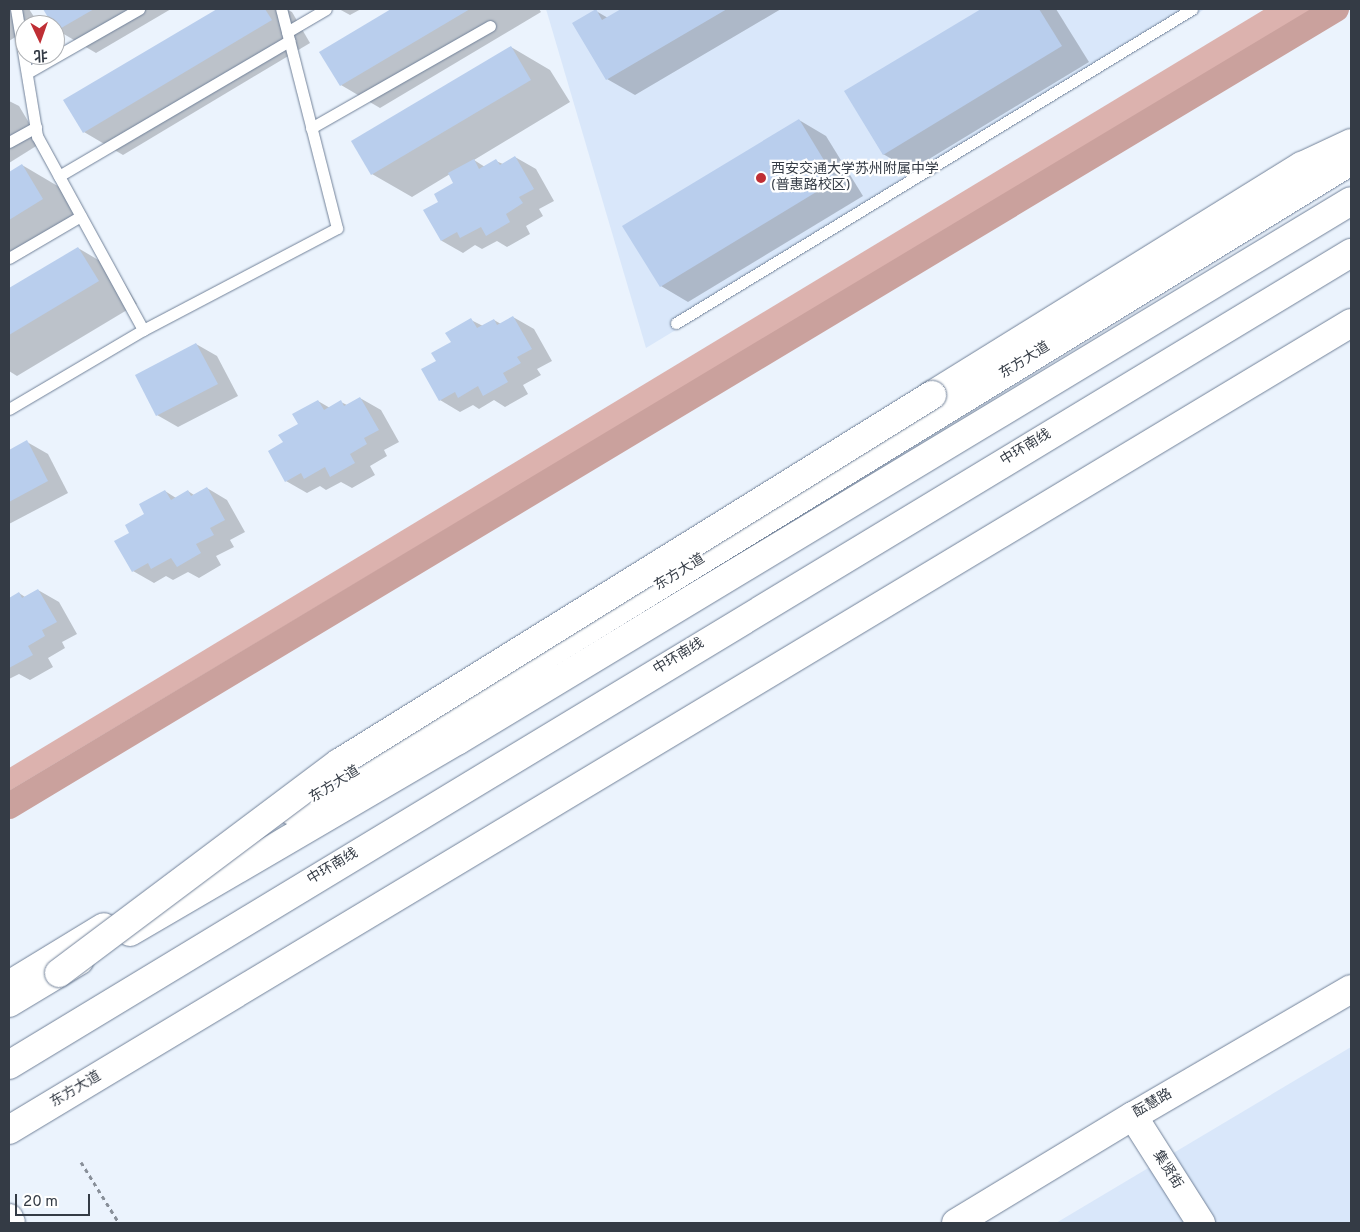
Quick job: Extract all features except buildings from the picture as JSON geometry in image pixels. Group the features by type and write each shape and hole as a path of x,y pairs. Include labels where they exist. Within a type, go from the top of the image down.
{"main road":[{"path":"58,973 339,763 1302,166 1351,143"},
{"name":"东方大道","path":"9,985 1351,161"},
{"path":"9,1003 457,741 1351,201"},
{"name":"中环南线","path":"9,1064 1351,252"},
{"name":"东方大道","path":"9,1130 1351,323"},
{"name":"酝慧路","path":"956,1223 1133,1116 1351,989"},
{"name":"集贤街","path":"1133,1116 1201,1223"},
{"path":"9,1218 11,1223"}],"lane":[{"path":"27,73 138,9"},
{"path":"9,410 143,330 337,228 281,9"},
{"path":"59,176 288,36 326,9"},
{"path":"676,323 1192,9"},
{"path":"311,128 490,26"},
{"path":"25,65 37,136 143,330"},
{"path":"9,142 36,127"},
{"path":"9,258 81,216"}],"path":[{"path":"81,1162 119,1223"}],"shaded area":[{"name":"西安交通大学苏州附属中学 (普惠路校区)","path":"546,9 1205,9 646,348"},
{"path":"1265,9 1314,9 9,791 9,768"},
{"path":"1351,1047 1351,1223 1056,1223"}],"waterway":[{"path":"9,806 1336,9"}],"place":[{"name":"西安交通大学苏州附属中学 (普惠路校区)","path":"761,178"}]}
